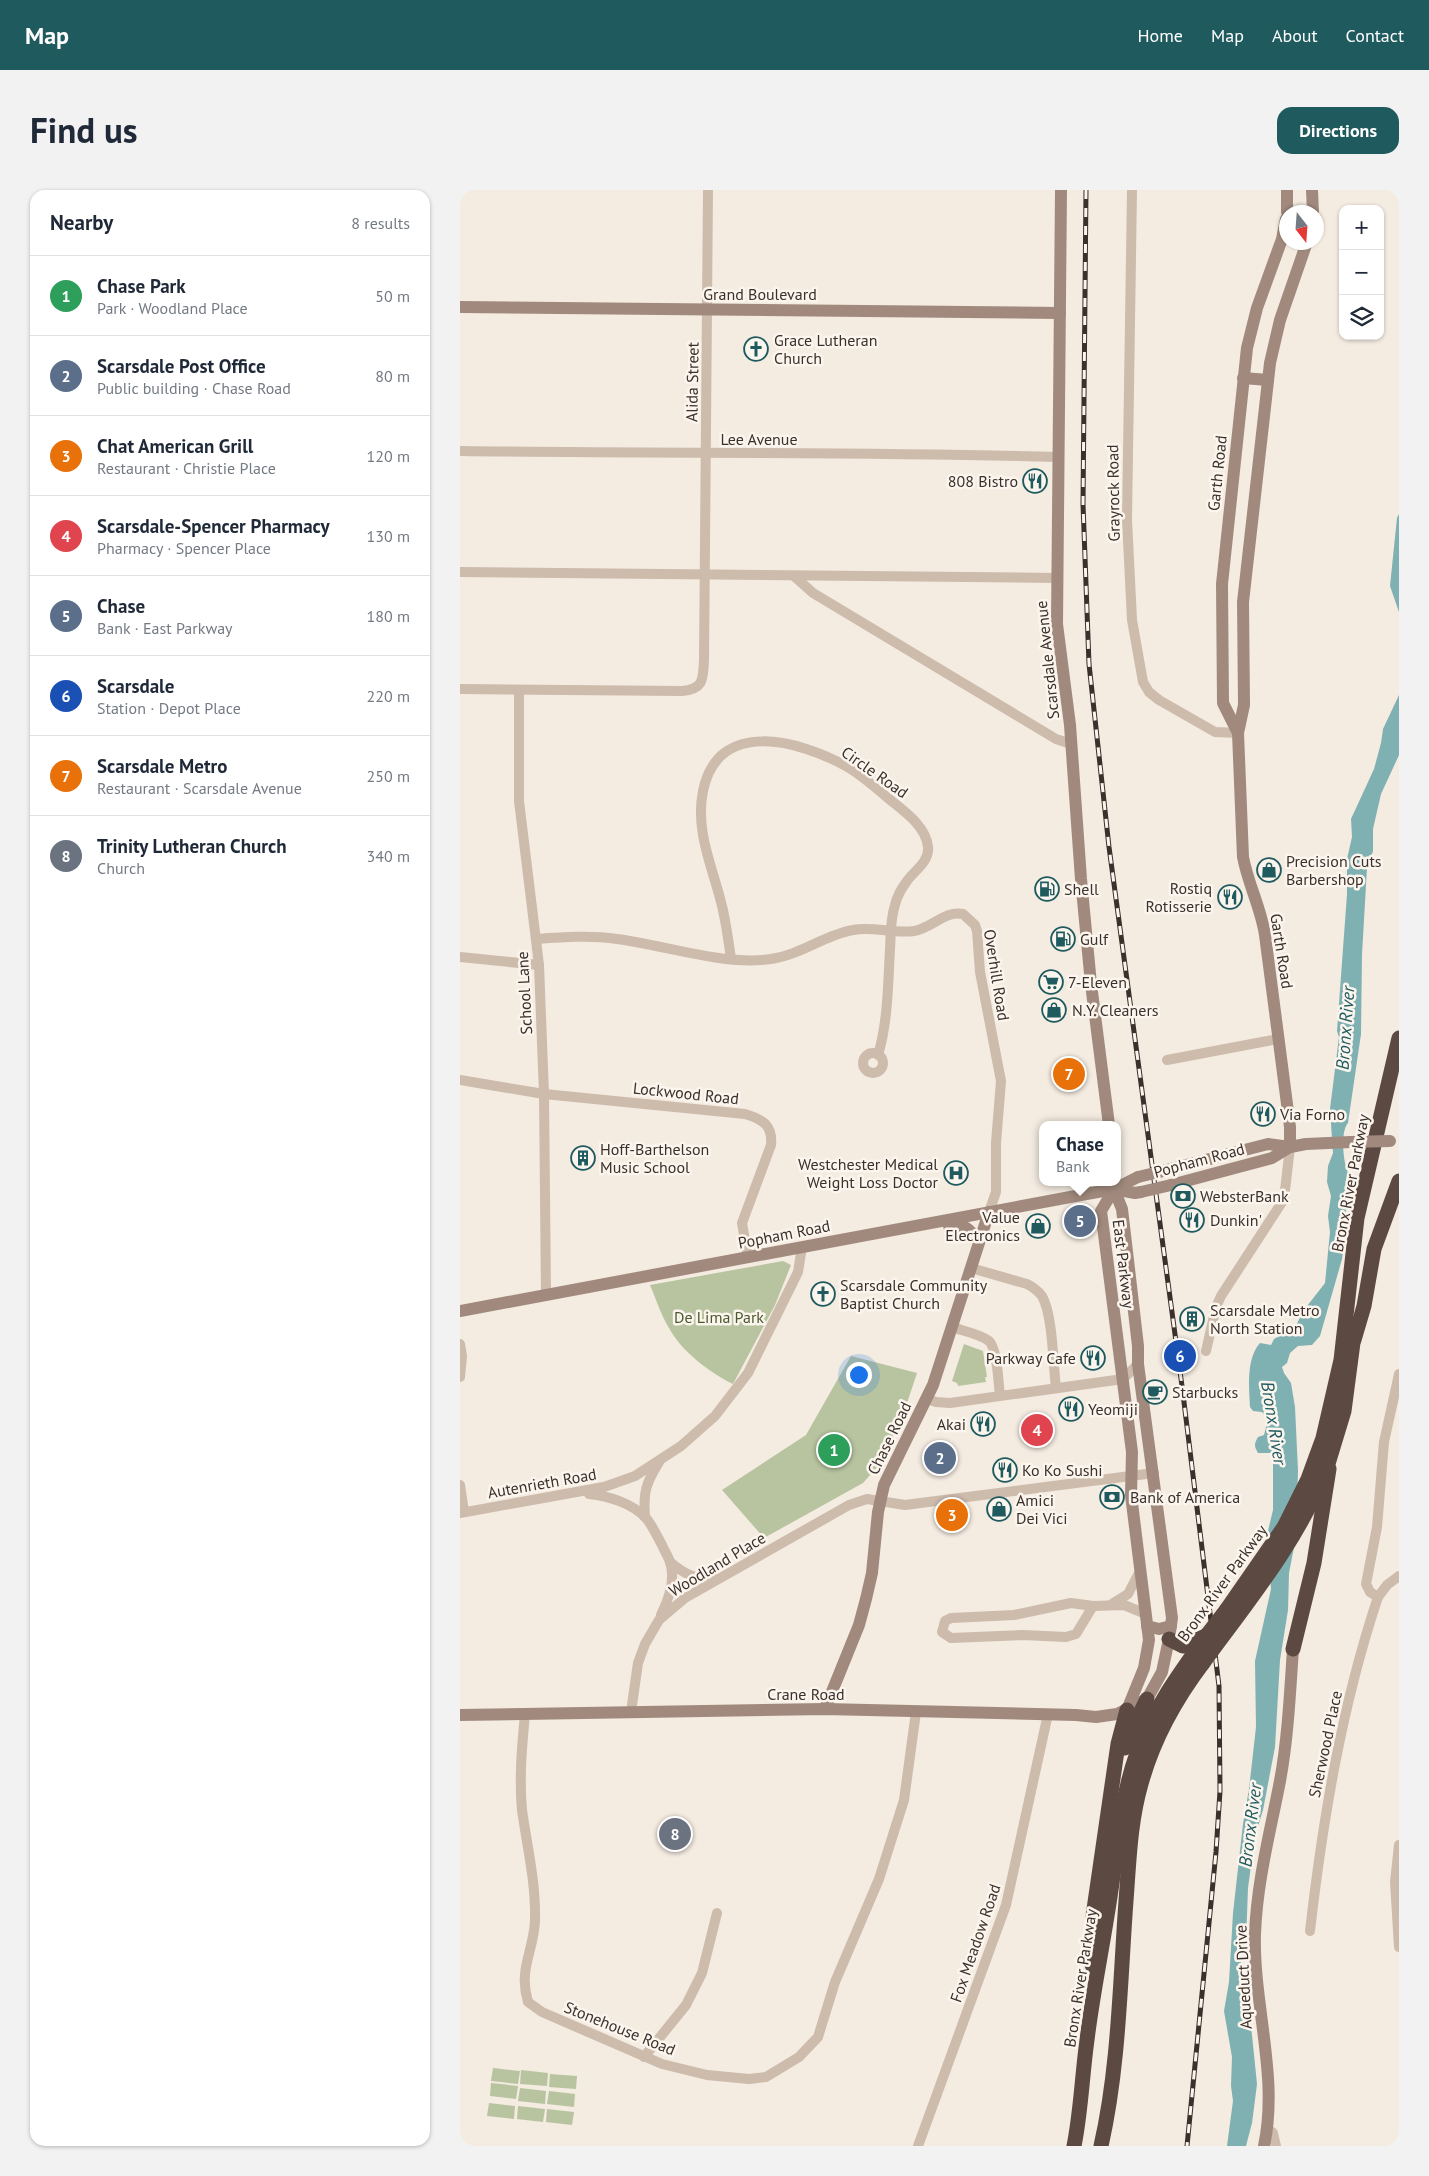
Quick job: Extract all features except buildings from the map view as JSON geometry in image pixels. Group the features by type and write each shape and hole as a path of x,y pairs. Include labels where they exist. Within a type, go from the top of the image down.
{"highway":[{"name":"Bronx River Parkway","path":"1074,2146 1094,1990 1104,1940 1120,1820 1132,1768 1145,1734 1161,1702 1203,1639 1275,1542 1301,1496 1324,1462 1328,1421 1338,1377 1357,1218 1399,1038"},
{"name":"Bronx River Parkway","path":"1101,2146 1110,2097 1131,1836 1141,1784 1152,1751 1167,1718 1203,1663 1289,1543 1307,1512 1344,1412 1367,1217 1399,1080"},
{"path":"1354,1340 1364,1306 1374,1249 1399,1180"},
{"path":"1293,1649 1314,1563 1324,1462"},
{"path":"1170,1633 1183,1646 1203,1639"},
{"path":"1113,1786 1132,1730 1140,1697"},
{"path":"1094,1990 1092,1931 1119,1735 1127,1710"},
{"path":"1097,1901 1098,1925 1112,1955 1119,1992"}],"street":[{"name":"Alida Street","path":"519,690 682,691 696,688 703,679 708,190"},
{"name":"Scarsdale Avenue","path":"1061,190 1057,624 1071,744 1082,888 1109,1121"},
{"name":"Grayrock Road","path":"1132,190 1127,520 1132,620 1143,682 1149,692 1159,700 1215,732 1238,732"},
{"path":"1287,190 1287,205"},
{"path":"1312,190 1313,205"},
{"name":"Garth Road","path":"1238,732 1223,703 1222,584 1243,378 1253,324 1279,248"},
{"name":"Garth Road","path":"1290,1147 1290,1127 1264,926 1247,877 1243,857 1238,732 1244,705 1242,615 1268,380 1278,326 1305,250"},
{"name":"Grand Boulevard","path":"460,307 1060,313"},
{"path":"1243,378 1268,380"},
{"name":"Lee Avenue","path":"460,451 1059,457"},
{"path":"460,572 1057,578"},
{"path":"794,576 813,593 1056,739 1071,744"},
{"path":"1221,614 1242,615"},
{"path":"460,689 519,690"},
{"name":"School Lane","path":"519,690 519,801 539,965 544,1094 546,1296"},
{"name":"Circle Road","path":"731,958 722,905 702,832 702,804 706,780 712,768 722,754 745,743 763,740 799,746 848,767 902,810 922,830 929,849 926,858 899,893 890,921 884,1020 878,1055"},
{"name":"Overhill Road","path":"537,939 604,937 744,960 772,959 798,952 855,929 914,931 954,912 963,914 969,918 977,931 980,972 1002,1081 996,1149 996,1192 989,1212"},
{"path":"460,957 539,965"},
{"path":"1167,1060 1278,1039"},
{"name":"Lockwood Road","path":"460,1080 544,1094 745,1114 763,1120 772,1136 771,1145 742,1223 748,1258"},
{"name":"Popham Road","path":"1121,1183 1268,1144 1290,1147 1330,1143 1394,1141"},
{"path":"1206,1351 1216,1307 1221,1296 1284,1199 1290,1147"},
{"name":"Popham Road","path":"1117,1186 1135,1193 1141,1192 1272,1158 1290,1147"},
{"name":"Popham Road","path":"460,1312 926,1225 1109,1186"},
{"name":"East Parkway","path":"1113,1186 1101,1210 1132,1452 1131,1495 1147,1625 1146,1659 1140,1697"},
{"name":"East Parkway","path":"1114,1186 1122,1209 1130,1266 1138,1364 1154,1474 1170,1633 1162,1672 1140,1697"},
{"name":"Chase Road","path":"825,1709 858,1625 866,1599 872,1573 880,1500 886,1478 927,1399 989,1212"},
{"path":"926,1225 939,1227 964,1226 971,1231 979,1242"},
{"name":"Autenrieth Road","path":"462,1513 578,1494 604,1487 634,1476 681,1446 704,1427 728,1400 748,1373 798,1272 802,1248"},
{"path":"1108,1264 1119,1262 1130,1266"},
{"path":"971,1268 1027,1284 1035,1288 1042,1296 1048,1313 1056,1388"},
{"path":"952,1327 983,1338 992,1345 1000,1395"},
{"path":"460,1344 462,1356 460,1377"},
{"path":"1124,1385 1138,1364"},
{"path":"1378,1597 1370,1592 1366,1584 1377,1527 1384,1442 1399,1374"},
{"path":"927,1399 950,1403 1056,1388 1124,1385 1142,1387"},
{"path":"660,1461 647,1482 644,1493 645,1517 670,1562 683,1573 695,1578 716,1579"},
{"name":"Woodland Place","path":"631,1712 638,1662 645,1644 659,1620 685,1598 716,1579 849,1505 863,1500 880,1500 906,1505 1154,1474"},
{"path":"460,1485 462,1513"},
{"path":"578,1494 604,1496 624,1504 645,1517"},
{"path":"659,1620 670,1592 670,1562"},
{"path":"1111,1604 1128,1594 1140,1571"},
{"name":"Sherwood Place","path":"1310,1931 1324,1821 1341,1731 1378,1597 1387,1584 1399,1576"},
{"path":"1093,1606 1076,1634 1066,1637 1023,1635 951,1638 942,1632 945,1621 951,1618 1014,1615 1071,1603 1093,1606 1124,1605 1161,1635 1170,1633"},
{"name":"Aqueduct Drive","path":"1264,2146 1267,2075 1255,1952 1256,1909 1263,1856 1281,1779 1293,1649"},
{"path":"1076,1715 1140,1697"},
{"name":"Crane Road","path":"460,1715 825,1709 1048,1714 1096,1717 1127,1710 1140,1697"},
{"name":"Stonehouse Road","path":"525,1714 521,1774 522,1808 533,1882 535,1921 523,1978 528,2002 542,2012 662,2064 707,2076 750,2079 766,2077 776,2072 799,2057 818,2037 835,1982 879,1879 904,1800 913,1746 916,1712"},
{"name":"Fox Meadow Road","path":"918,2146 1006,1906 1048,1714"},
{"path":"1399,1845 1397,1882 1399,1947"},
{"path":"644,2057 686,2005 702,1973 717,1913"},
{"name":"Aqueduct Drive","path":"1266,2127 1273,2134 1276,2146"}],"green space":[{"name":"De Lima Park","path":"783,1261 791,1265 775,1305 733,1384 715,1374 697,1360 674,1337 650,1285"},
{"path":"964,1344 983,1351 986,1382 958,1386 957,1383 952,1381"},
{"path":"851,1356 917,1373 903,1415 878,1466 863,1483 764,1538 722,1490 806,1435"},
{"path":"493,2068 520,2071 518,2084 491,2081"},
{"path":"521,2070 548,2073 547,2086 520,2084"},
{"path":"550,2074 577,2076 576,2089 549,2087"},
{"path":"491,2083 518,2086 516,2099 490,2096"},
{"path":"520,2088 546,2091 545,2104 518,2101"},
{"path":"549,2091 575,2094 574,2107 547,2104"},
{"path":"489,2103 515,2106 514,2119 487,2116"},
{"path":"518,2106 545,2109 543,2122 517,2119"},
{"path":"547,2109 574,2112 572,2125 546,2122"}],"water":[{"path":"1399,514 1399,612 1390,586"},
{"name":"Bronx River","path":"1399,695 1399,755 1381,794 1373,829 1373,851 1367,868 1362,954 1361,1034 1348,1123 1343,1140 1345,1164 1349,1175 1346,1179 1346,1230 1342,1259 1320,1336 1312,1345 1298,1346 1290,1353 1287,1363 1282,1367 1291,1383 1295,1407 1298,1471 1296,1537 1289,1573 1288,1610 1280,1660 1275,1747 1263,1810 1255,1836 1248,1888 1246,1941 1241,1950 1240,1959 1248,1996 1257,2084 1252,2123 1246,2146 1227,2146 1233,2101 1231,2086 1232,2057 1224,2011 1229,1982 1233,1913 1243,1824 1256,1727 1255,1661 1271,1589 1267,1535 1273,1510 1273,1453 1258,1453 1255,1447 1258,1437 1264,1435 1268,1420 1262,1412 1253,1411 1250,1407 1250,1365 1260,1343 1271,1345 1274,1339 1283,1334 1291,1335 1304,1310 1325,1283 1330,1232 1328,1216 1331,1196 1327,1182 1328,1166 1333,1153 1330,1109 1339,1037 1337,1031 1347,894 1347,859 1352,837 1351,819 1374,769 1383,729"}],"railway":[{"path":"1086,190 1083,504 1089,664 1109,847 1182,1386 1219,1686 1220,1791 1216,1852 1187,2146"}],"place":[{"name":"Grace Lutheran Church","path":"756,349"},
{"name":"808 Bistro","path":"1035,481"},
{"name":"Precision Cuts Barbershop","path":"1269,870"},
{"name":"Shell","path":"1047,889"},
{"name":"Rostiq Rotisserie","path":"1230,897"},
{"name":"Gulf","path":"1063,939"},
{"name":"7-Eleven","path":"1051,982"},
{"name":"N.Y. Cleaners","path":"1054,1010"},
{"name":"Scarsdale Metro","path":"1069,1074"},
{"name":"Via Forno","path":"1263,1114"},
{"name":"Hoff-Barthelson Music School","path":"583,1158"},
{"name":"Westchester Medical Weight Loss Doctor","path":"956,1173"},
{"name":"WebsterBank","path":"1183,1196"},
{"name":"Dunkin'","path":"1192,1220"},
{"name":"Chase","path":"1080,1221"},
{"name":"Value Electronics","path":"1038,1226"},
{"name":"Scarsdale Community Baptist Church","path":"823,1294"},
{"name":"Scarsdale Metro North Station","path":"1192,1319"},
{"name":"Scarsdale","path":"1180,1356"},
{"name":"Parkway Cafe","path":"1093,1358"},
{"name":"Starbucks","path":"1155,1392"},
{"name":"Yeomiji","path":"1071,1409"},
{"name":"Akai","path":"983,1424"},
{"name":"Scarsdale-Spencer Pharmacy","path":"1037,1430"},
{"name":"Chase Park","path":"834,1450"},
{"name":"Scarsdale Post Office","path":"940,1458"},
{"name":"Ko Ko Sushi","path":"1005,1470"},
{"name":"Bank of America","path":"1112,1497"},
{"name":"Amici Dei Vici","path":"999,1509"},
{"name":"Chat American Grill","path":"952,1515"},
{"name":"Trinity Lutheran Church","path":"675,1834"}]}
